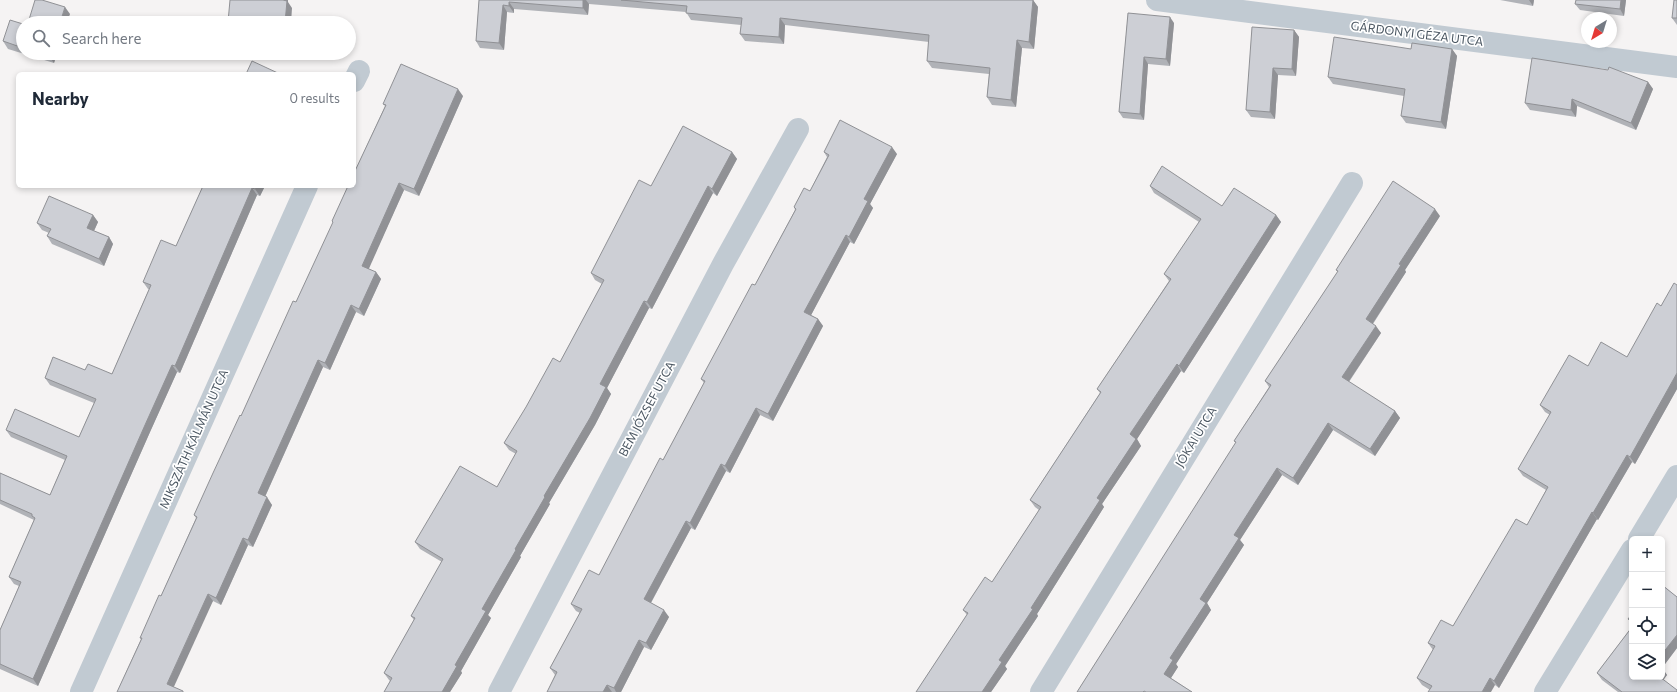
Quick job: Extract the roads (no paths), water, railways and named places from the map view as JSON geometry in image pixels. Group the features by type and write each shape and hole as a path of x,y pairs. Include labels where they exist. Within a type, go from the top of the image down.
{"street":[{"name":"GÁRDONYI GÉZA UTCA","path":"1157,0 1677,67"},
{"name":"BEM JÓZSEF UTCA","path":"499,692 723,264 798,128"},
{"name":"JÓKAI UTCA","path":"1041,692 1352,183"},
{"name":"MIKSZÁTH KÁLMÁN UTCA","path":"81,692 306,188"},
{"path":"1641,536 1677,476"},
{"path":"1545,692 1629,555"}]}
